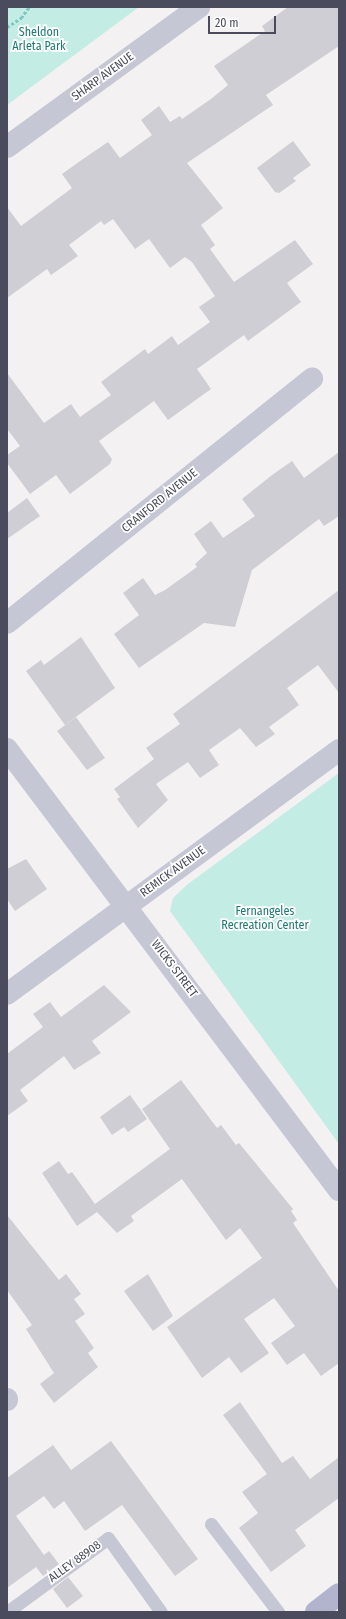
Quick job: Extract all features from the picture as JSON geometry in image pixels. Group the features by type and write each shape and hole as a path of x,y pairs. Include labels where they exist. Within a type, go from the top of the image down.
{"main road":[{"path":"316,1612 339,1594"}],"street":[{"name":"SHARP AVENUE","path":"7,147 199,7"},
{"name":"CRANFORD AVENUE","path":"7,623 312,379"},
{"name":"WICKS STREET","path":"7,749 128,906 339,1190"},
{"name":"REMICK AVENUE","path":"7,994 339,750"}],"lane":[{"path":"211,1524 278,1612"},
{"name":"ALLEY 88908","path":"7,1612 108,1538 161,1612"}],"path":[{"path":"7,27 21,18 29,7"}],"green space":[{"name":"Sheldon Arleta Park","path":"7,7 139,7 7,105"},
{"name":"Fernangeles Recreation Center","path":"339,773 339,1144 170,911 173,898 188,884"}],"building":[{"path":"288,7 339,7 339,46 266,95 273,105 187,163 223,208 201,225 215,245 210,249 234,282 295,240 313,264 287,283 301,302 248,341 244,335 197,369 211,389 168,420 154,401 99,441 112,459 110,464 70,494 56,475 30,494 7,463 7,455 20,446 7,429 7,373 44,423 71,404 80,417 111,395 101,382 145,349 148,354 172,336 178,345 210,322 199,307 215,296 192,262 185,257 170,268 149,239 135,249 113,219 104,225 101,221 69,245 78,256 51,275 47,269 7,298 7,207 21,226 72,188 62,174 83,159 108,142 120,158 152,135 141,120 159,106 170,122 180,116 182,119 211,99 228,85 214,66 265,31 262,26"},
{"path":"293,141 311,165 293,178 296,181 279,193 275,192 257,168"},
{"path":"339,452 339,516 324,526 319,519 252,570 235,627 204,623 139,668 114,634 139,615 123,593 143,578 155,595 165,590 197,567 195,564 207,553 194,534 211,521 223,538 255,516 242,499 272,475 292,461 304,478"},
{"path":"27,498 40,516 7,539 7,513"},
{"path":"339,590 339,693 318,665 287,688 299,705 269,727 275,734 256,747 240,728 209,750 219,765 200,778 188,762 156,784 168,800 138,828 117,799 120,797 114,789 154,759 146,748 180,724 173,714"},
{"path":"81,637 115,688 65,725 26,671 41,660 44,665"},
{"path":"76,717 105,758 87,770 57,731"},
{"path":"26,859 47,889 15,911 7,899 7,869"},
{"path":"104,985 131,1012 92,1041 101,1053 74,1070 64,1056 20,1090 28,1101 7,1116 7,1054 43,1027 33,1014 50,1002 61,1017"},
{"path":"181,1080 217,1128 221,1125 236,1145 239,1143 293,1209 291,1211 297,1220 293,1223 339,1291 339,1363 321,1376 304,1353 287,1365 271,1343 295,1326 274,1298 244,1319 269,1353 241,1373 229,1357 202,1378 167,1327 262,1258 240,1228 226,1240 182,1179 131,1216 134,1221 117,1233 97,1212 77,1226 42,1173 59,1161 68,1174 72,1172 95,1204 170,1149 142,1109"},
{"path":"130,1095 147,1119 128,1132 124,1127 112,1135 100,1117"},
{"path":"7,1215 59,1280 66,1274 81,1294 74,1299 85,1314 75,1321 94,1348 88,1353 98,1367 54,1403 40,1384 54,1373 26,1329 32,1325 7,1290"},
{"path":"148,1274 173,1316 153,1331 124,1291"},
{"path":"240,1402 282,1463 293,1456 310,1479 339,1457 339,1498 295,1530 306,1546 271,1572 239,1528 258,1513 242,1492 267,1474 223,1415"},
{"path":"111,1441 198,1559 175,1576 122,1505 85,1531 64,1501 54,1509 44,1496 16,1516 44,1555 49,1551 59,1564 43,1576 36,1567 7,1588 7,1478 53,1445 71,1470"},
{"path":"68,1577 83,1596 67,1608 53,1589"}]}
